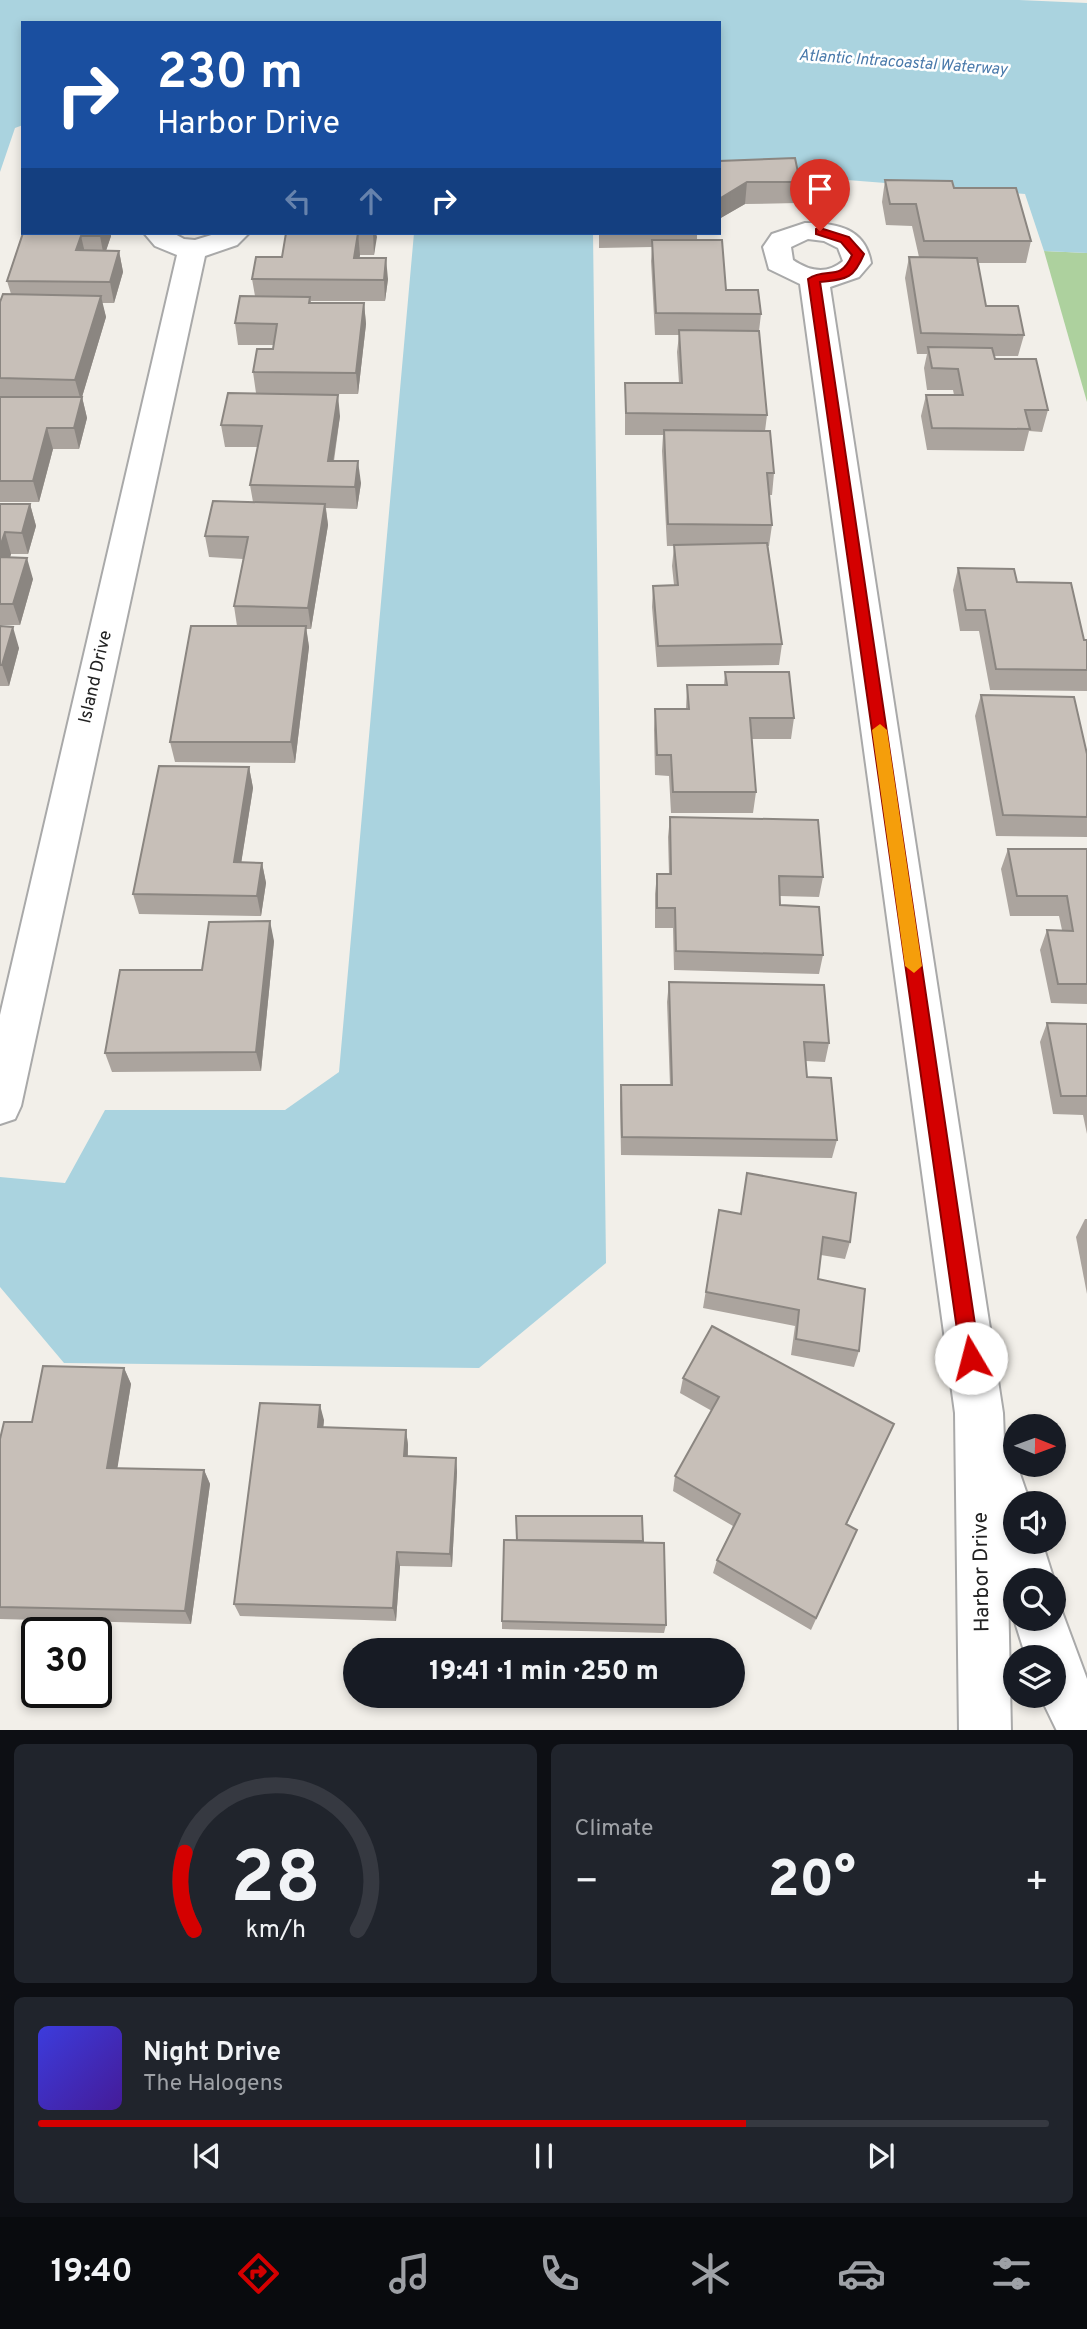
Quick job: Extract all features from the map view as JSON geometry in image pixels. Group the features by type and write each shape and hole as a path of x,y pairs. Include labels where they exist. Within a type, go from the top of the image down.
{"street":[{"path":"160,235 167,242 193,248 221,243 231,235"},
{"name":"Island Drive","path":"0,1107 193,248"},
{"name":"Harbor Drive","path":"814,279 979,1413 985,1730"},
{"name":"Harbor Drive","path":"979,1413 1003,1494"},
{"path":"1066,1694 1085,1730"}],"green space":[{"path":"1044,251 1087,253 1087,402"}],"water":[{"name":"Atlantic Intracoastal Waterway","path":"0,0 1019,0 1087,3 1087,253 1044,251 1025,194 721,170 721,21 21,21 21,126 15,128 0,172"},
{"path":"414,235 593,235 606,1263 479,1368 64,1363 0,1287 0,1177 65,1183 105,1110 285,1110 339,1072"}],"building":[{"path":"795,158 800,182 747,182 721,198 721,161"},
{"path":"885,180 952,181 954,188 1016,188 1031,241 924,241 916,204 890,204"},
{"path":"22,235 100,235 81,236 76,250 119,251 110,282 7,281"},
{"path":"286,235 358,235 354,258 386,258 384,280 252,279 256,257 282,257"},
{"path":"652,240 722,240 726,290 758,290 761,314 656,313"},
{"path":"909,257 977,258 986,306 1018,306 1024,335 921,333"},
{"path":"3,294 101,296 75,380 0,378 0,302"},
{"path":"240,296 310,297 309,303 364,303 356,373 253,372 257,349 273,349 277,324 235,323"},
{"path":"679,330 759,331 767,415 626,413 625,383 682,383"},
{"path":"928,347 992,348 995,359 1036,359 1048,410 1025,410 1030,429 932,428 926,395 963,395 958,369 932,368"},
{"path":"228,393 338,395 328,461 358,461 355,487 250,485 262,426 221,425"},
{"path":"0,397 82,397 74,428 47,428 33,481 0,481"},
{"path":"664,430 770,431 774,473 767,473 772,525 668,524"},
{"path":"213,501 325,504 308,608 234,606 248,537 205,536"},
{"path":"0,504 30,504 22,533 5,532 0,547"},
{"path":"767,543 782,644 658,646 653,586 678,585 674,545"},
{"path":"0,557 27,558 13,604 0,604"},
{"path":"958,568 1014,569 1017,582 1071,583 1084,640 1087,640 1087,670 996,669 985,610 966,610"},
{"path":"0,626 13,627 2,665 0,665"},
{"path":"191,626 306,626 291,742 170,742"},
{"path":"725,672 789,672 794,718 750,718 756,792 673,792 671,755 657,755 655,709 689,709 687,685 727,685"},
{"path":"981,695 1074,697 1087,754 1087,817 1003,815"},
{"path":"159,766 249,767 234,862 262,863 257,896 133,894"},
{"path":"670,817 818,820 823,877 779,876 780,905 819,907 823,955 676,951 675,908 657,908 657,874 671,874"},
{"path":"1008,849 1087,849 1087,984 1058,984 1047,930 1073,931 1067,896 1017,896"},
{"path":"270,921 256,1052 105,1053 120,970 202,970 209,922"},
{"path":"669,982 824,985 829,1043 804,1042 807,1077 831,1078 837,1140 622,1137 621,1085 672,1085"},
{"path":"1047,1023 1087,1024 1087,1096 1061,1096"},
{"path":"747,1173 856,1193 850,1242 823,1237 818,1279 865,1289 859,1351 796,1339 799,1310 706,1292 719,1210 741,1214"},
{"path":"712,1326 894,1424 846,1524 857,1530 816,1618 717,1560 740,1514 675,1476 719,1397 683,1378"},
{"path":"43,1366 124,1368 107,1468 204,1470 185,1611 0,1607 0,1439 4,1422 32,1422"},
{"path":"260,1403 320,1405 318,1427 406,1430 404,1456 456,1458 450,1554 397,1552 393,1608 234,1604"},
{"path":"516,1516 642,1516 643,1541 517,1540"},
{"path":"504,1540 664,1543 666,1625 502,1621"}],"slow traffic":[{"path":"880,730 914,966"}],"route":[{"path":"820,231 845,239 854,246 858,254 857,263 841,276 814,279 971,1358"}]}
